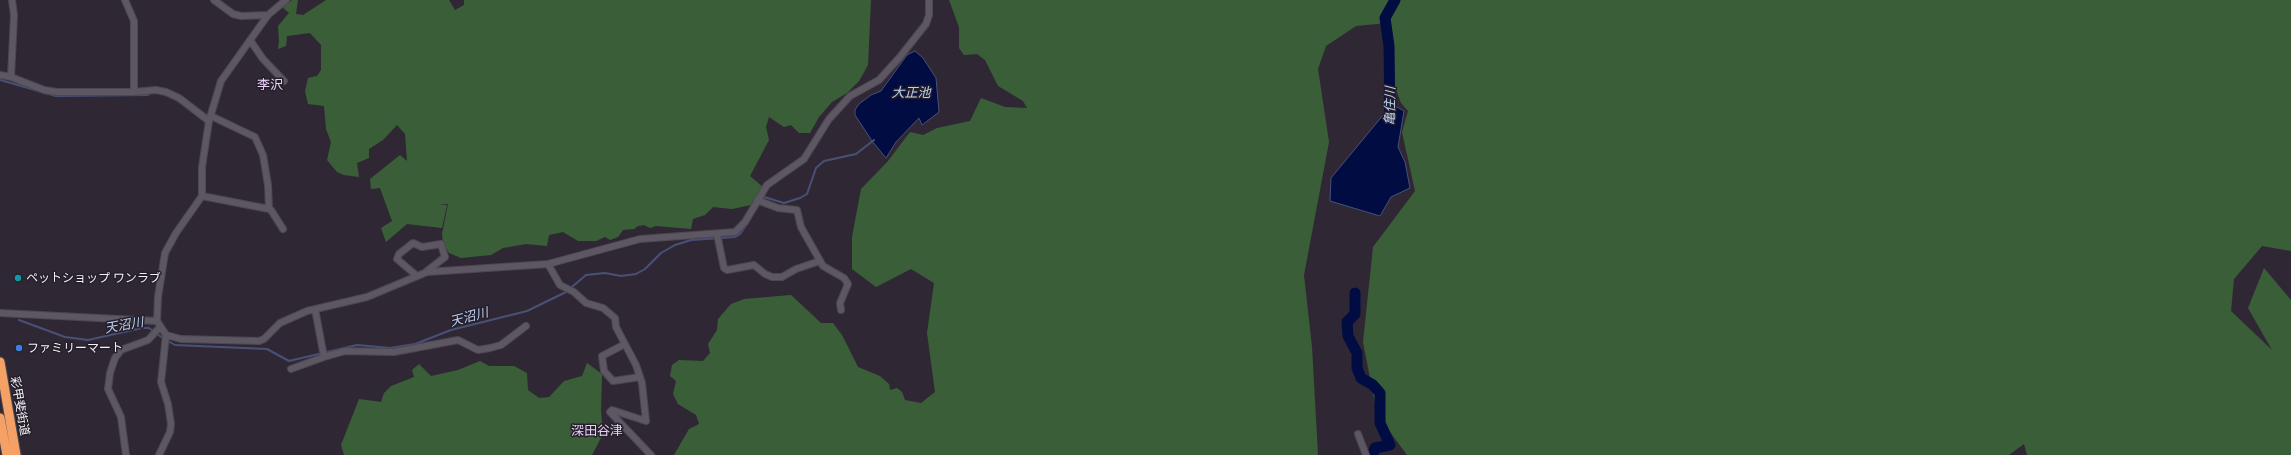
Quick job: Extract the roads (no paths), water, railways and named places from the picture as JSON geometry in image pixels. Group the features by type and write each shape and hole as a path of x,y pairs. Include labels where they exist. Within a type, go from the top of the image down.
{"highway":[{"name":"彩甲斐街道","path":"0,362 16,455"},
{"name":"彩甲斐街道","path":"0,418 2,440 7,455"}],"street":[{"path":"11,77 14,15 12,0"},
{"path":"125,0 134,21 134,92"},
{"path":"214,0 233,14 241,16 268,15"},
{"path":"126,455 121,417 108,388 110,373 115,358 121,350 148,340 158,324 158,297 165,253 176,233 202,196 202,167 210,118 221,81 268,15 286,0"},
{"path":"427,272 548,264 640,239 735,232 741,226 767,185 804,159 829,119 850,96 879,80 899,58 926,24 929,15 929,0"},
{"path":"250,40 263,59 284,81"},
{"path":"0,75 11,77 50,91 134,92 156,90 166,92 180,98 210,118 255,137 263,155 268,185 269,209"},
{"path":"202,196 269,209 283,230"},
{"path":"757,200 778,208 797,210 801,228 823,266 844,278 848,284 840,303 841,310"},
{"path":"717,234 724,268 727,270 754,265 765,274 772,277 782,277 796,269 820,261"},
{"path":"166,335 181,338 259,342 280,323 316,308 367,297 427,272 445,257 441,244 422,247 413,244 398,254 397,259 417,276"},
{"path":"548,264 560,285 574,292 586,303 603,308 614,318 616,327 640,376 646,421 612,410 610,412 650,455"},
{"path":"316,308 324,357"},
{"path":"0,312 158,324 166,335 161,382 168,404 170,424 170,432 159,455"},
{"path":"290,369 345,351 394,352 458,340 474,349 490,348 501,345 526,326"},
{"path":"625,344 602,356 604,371 613,381 640,376"},
{"path":"1358,434 1366,455"}],"water":[{"name":"大正池","path":"915,51 923,58 936,78 939,112 922,125 919,118 896,142 886,158 872,141 855,115 855,110 859,104 871,95 881,91 907,55"},
{"path":"1397,107 1404,111 1398,147 1405,162 1410,188 1391,197 1380,216 1330,201 1331,178 1384,114"}],"waterway":[{"name":"亀住川","path":"1390,124 1389,46 1385,18 1395,0"},
{"path":"0,80 56,96 148,95"},
{"name":"天沼川","path":"762,200 764,197 784,203 800,198 807,194 816,168 824,161 856,154 874,140"},
{"name":"天沼川","path":"755,211 760,203"},
{"name":"天沼川","path":"168,341 175,345 267,349 289,361 357,345 390,348 415,344 451,330 527,311 566,292 586,275 605,273 621,276 636,274 645,269 661,253 675,245 691,240 735,237 740,234 747,224"},
{"name":"亀住川","path":"1355,293 1355,314 1347,322 1348,336 1357,353 1357,368 1361,378 1373,385 1380,393 1380,423 1390,445 1375,448 1373,455"},
{"name":"天沼川","path":"19,320 65,337 88,340 142,328 149,328 164,339"}],"place":[{"name":"ペットショップ ワンラブ","path":"18,278"},
{"name":"ファミリーマート","path":"19,348"}],"district":[{"name":"李沢","path":"270,85"},
{"name":"深田谷津","path":"597,431"}]}
